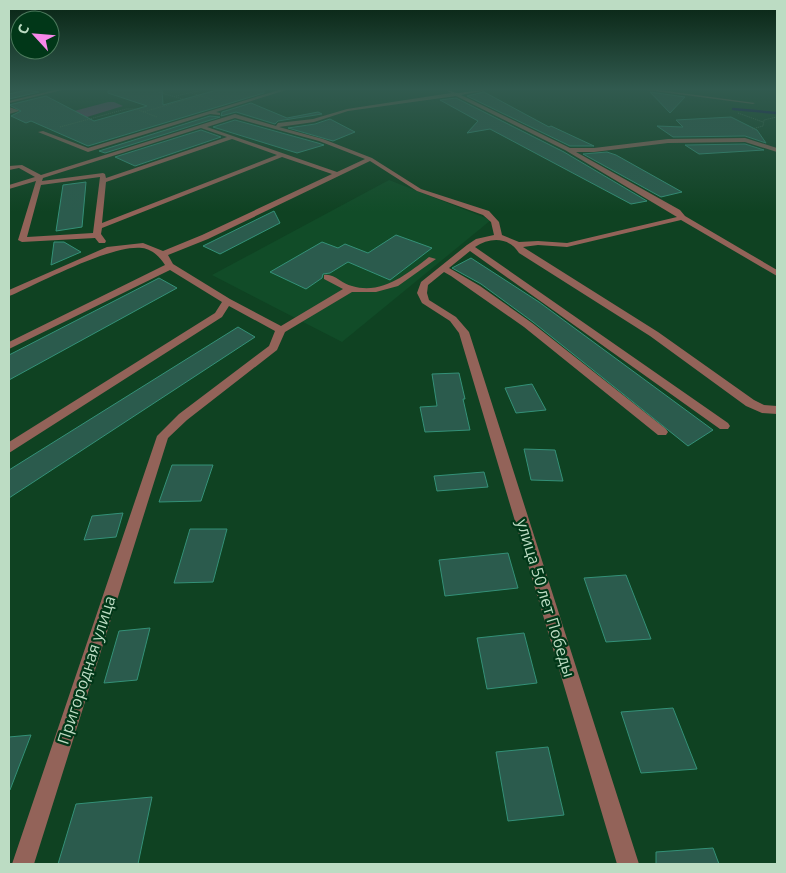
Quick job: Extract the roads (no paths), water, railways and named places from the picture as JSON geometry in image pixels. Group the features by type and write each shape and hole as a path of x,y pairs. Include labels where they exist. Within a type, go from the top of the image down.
{"street":[{"path":"41,132 84,150 150,131"},
{"path":"9,187 39,180 185,131"},
{"path":"214,131 337,174"},
{"path":"290,131 321,140 385,165 402,181 419,190 486,213 497,224 498,236"},
{"path":"528,131 677,212 682,218 777,274"},
{"path":"140,134 157,140"},
{"path":"103,182 233,137"},
{"path":"566,150 594,150 621,146 659,145 680,141 745,140 777,150"},
{"path":"39,180 22,240 97,231 282,155"},
{"path":"163,254 205,237 370,159"},
{"path":"9,168 20,166 39,180 102,175 103,182 97,231 110,249"},
{"path":"662,432 560,349 465,280 443,268 479,241 498,236 518,245 538,243 567,245 682,218"},
{"path":"518,245 522,251 654,334 750,403 762,409 777,410"},
{"path":"9,292 110,249 143,246 163,254 170,266 227,301 280,330 350,289"},
{"path":"470,247 724,426"},
{"path":"327,277 350,289 366,291 384,289 397,285 432,259"},
{"path":"9,346 170,266"},
{"name":"улица 50 лет Победы","path":"443,268 424,284 422,293 425,301 453,319 464,332 628,864"},
{"path":"9,448 219,315 227,301"},
{"name":"Пригородная улица","path":"23,864 162,436 183,416 273,348 280,330"}]}
